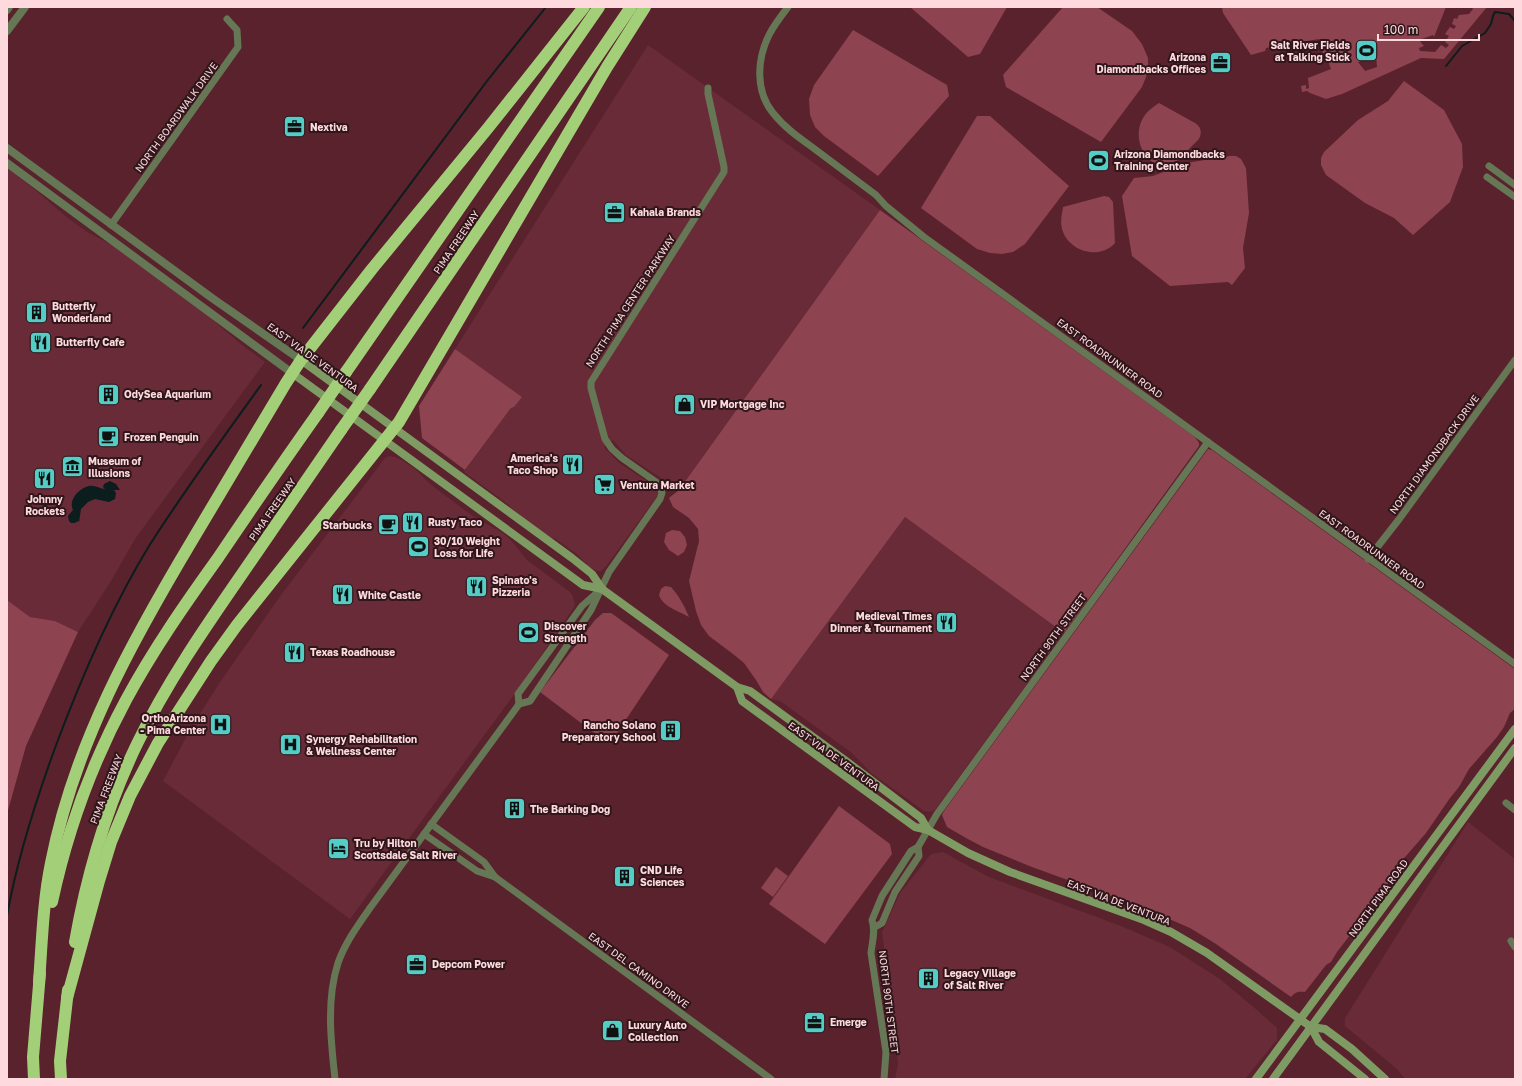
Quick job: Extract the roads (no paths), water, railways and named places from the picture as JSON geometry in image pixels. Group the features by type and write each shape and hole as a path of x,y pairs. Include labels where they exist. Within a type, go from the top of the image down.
{"highway":[{"path":"39,982 45,901 51,864 72,784 103,703 154,604 301,360 372,269 508,104 584,7"},
{"name":"PIMA FREEWAY","path":"34,1079 33,1057 39,982 46,935 56,886 85,792 126,701 164,636 599,7"},
{"name":"PIMA FREEWAY","path":"62,1079 60,1061 67,998 72,961 89,877 112,806 137,745 154,710 194,645 631,7"},
{"path":"67,998 99,881 112,842 130,796 158,743 207,666 237,625 395,429 607,67 645,7"}],"main road":[{"name":"EAST VIA DE VENTURA","path":"301,360 567,554 592,574 602,589 737,687 750,691 846,761 921,818 928,830"},
{"name":"EAST VIA DE VENTURA","path":"292,373 583,585 602,589"},
{"name":"EAST VIA DE VENTURA","path":"737,687 742,701 915,827 928,830 968,853 1004,870 1144,920 1171,932 1208,953 1310,1027 1319,1042 1364,1079"},
{"name":"NORTH PIMA ROAD","path":"1256,1079 1515,729"},
{"path":"1273,1079 1515,748"},
{"name":"EAST VIA DE VENTURA","path":"1310,1027 1325,1029 1352,1049 1385,1079"}],"street":[{"path":"7,32 25,7"},
{"name":"EAST ROADRUNNER ROAD","path":"788,7 772,29 762,54 759,77 763,97 767,105 783,125 876,195 891,210 924,236 1515,664"},
{"name":"NORTH BOARDWALK DRIVE","path":"111,225 238,47 237,30 227,19"},
{"name":"NORTH PIMA CENTER PARKWAY","path":"335,1079 331,1014 334,978 350,937 519,704 530,701 591,610 609,572 658,503 662,493 659,484 612,450 605,439 591,388 591,382 724,172 708,88"},
{"name":"EAST VIA DE VENTURA","path":"7,148 212,298 301,360"},
{"name":"EAST VIA DE VENTURA","path":"7,163 292,373"},
{"path":"1489,166 1515,185"},
{"path":"1487,177 1515,197"},
{"name":"NORTH DIAMONDBACK DRIVE","path":"1368,559 1400,518 1515,360"},
{"name":"NORTH 90TH STREET","path":"884,1079 886,1052 871,953 875,927 872,920 882,896 911,851 918,847 937,814 1208,442"},
{"name":"NORTH PIMA CENTER PARKWAY","path":"519,704 518,694 523,687 582,606 602,589"},
{"path":"1506,803 1515,810"},
{"name":"EAST DEL CAMINO DRIVE","path":"428,829 477,871 495,877"},
{"name":"EAST DEL CAMINO DRIVE","path":"428,829 484,862 495,877 772,1079"},
{"name":"NORTH 90TH STREET","path":"875,927 882,923 895,892 919,856 918,847"}],"waterway":[{"path":"303,328 487,81 546,7"},
{"path":"1446,66 1462,46 1485,33 1491,24 1495,12 1509,14 1515,21"},
{"path":"7,916 21,852 34,810 65,722 97,645 135,570 162,525 261,385"}],"place":[{"name":"Salt River Fields at Talking Stick","path":"1366,51"},
{"name":"Arizona Diamondbacks Offices","path":"1221,63"},
{"name":"Nextiva","path":"294,127"},
{"name":"Arizona Diamondbacks Training Center","path":"1098,160"},
{"name":"Kahala Brands","path":"615,212"},
{"name":"Butterfly Wonderland","path":"36,312"},
{"name":"Butterfly Cafe","path":"41,342"},
{"name":"OdySea Aquarium","path":"108,394"},
{"name":"VIP Mortgage Inc","path":"685,404"},
{"name":"Frozen Penguin","path":"108,437"},
{"name":"America's Taco Shop","path":"573,464"},
{"name":"Museum of Illusions","path":"72,467"},
{"name":"Johnny Rockets","path":"45,479"},
{"name":"Ventura Market","path":"605,485"},
{"name":"Rusty Taco","path":"413,522"},
{"name":"Starbucks","path":"388,525"},
{"name":"30/10 Weight Loss for Life","path":"418,547"},
{"name":"Spinato's Pizzeria","path":"477,586"},
{"name":"White Castle","path":"342,595"},
{"name":"Medieval Times Dinner & Tournament","path":"947,622"},
{"name":"Discover Strength","path":"529,632"},
{"name":"Texas Roadhouse","path":"294,652"},
{"name":"OrthoArizona - Pima Center","path":"221,724"},
{"name":"Rancho Solano Preparatory School","path":"671,731"},
{"name":"Synergy Rehabilitation & Wellness Center","path":"291,745"},
{"name":"The Barking Dog","path":"515,809"},
{"name":"Tru by Hilton Scottsdale Salt River","path":"338,849"},
{"name":"CND Life Sciences","path":"625,876"},
{"name":"Depcom Power","path":"416,964"},
{"name":"Legacy Village of Salt River","path":"928,979"},
{"name":"Emerge","path":"814,1022"},
{"name":"Luxury Auto Collection","path":"613,1031"}]}
